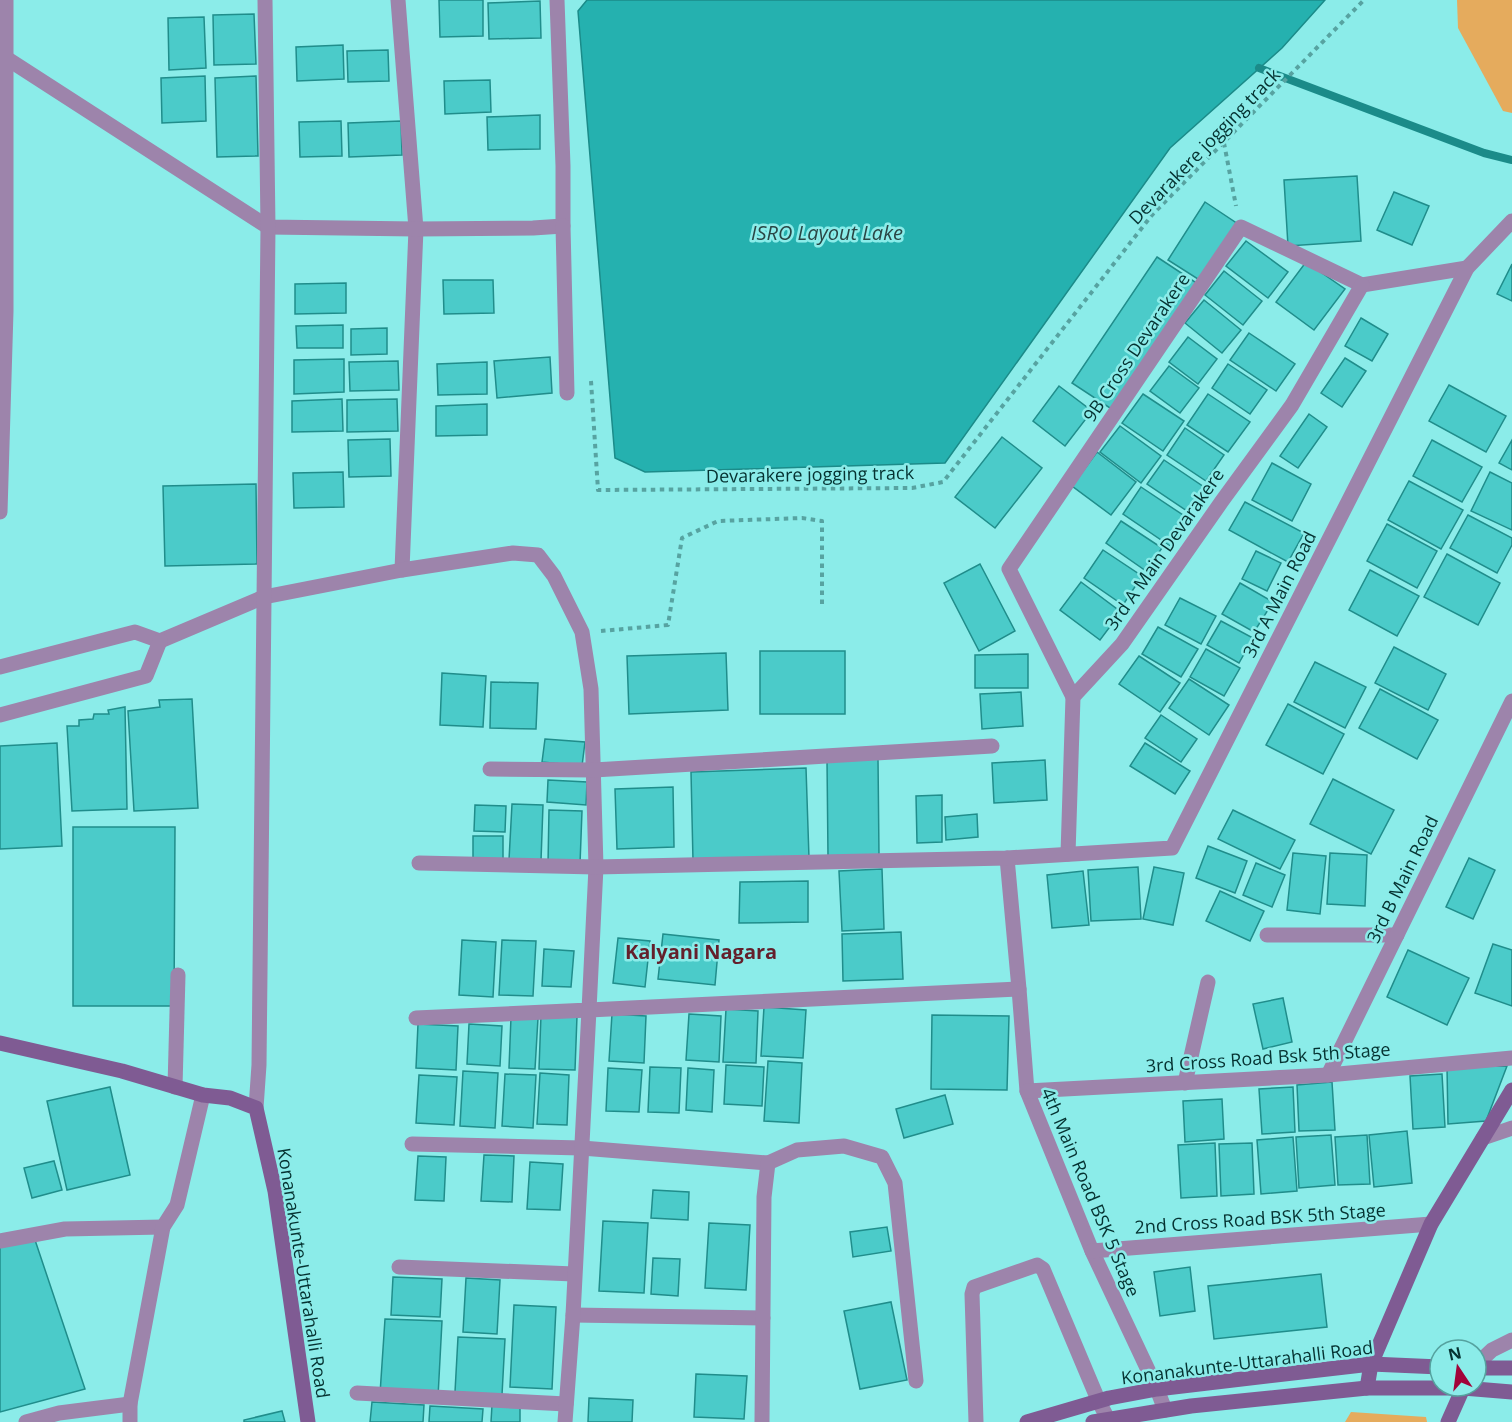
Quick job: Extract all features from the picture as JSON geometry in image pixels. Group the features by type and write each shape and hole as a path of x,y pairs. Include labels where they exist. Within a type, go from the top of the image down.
{"main road":[{"path":"0,1043 122,1071 203,1095 230,1098 256,1108"},
{"path":"1367,1388 1371,1364 1431,1224 1512,1090"},
{"name":"Konanakunte-Uttarahalli Road","path":"256,1108 275,1191 308,1422"},
{"name":"Konanakunte-Uttarahalli Road","path":"1026,1422 1109,1398 1157,1389 1371,1364 1428,1366"},
{"path":"1488,1367 1512,1368"},
{"path":"1101,1420 1191,1406 1367,1388 1428,1387"},
{"path":"1488,1390 1512,1392"},
{"path":"1448,1422 1459,1398"}],"street":[{"path":"0,512 3,309 2,56 6,0"},
{"path":"256,1108 259,1065 268,227 265,0"},
{"path":"399,0 416,229 402,570"},
{"path":"556,0 563,166 567,393"},
{"path":"2,56 268,227 416,229 563,226"},
{"name":"3rd A Main Road","path":"419,863 596,867 1007,858 1172,848 1467,268 1512,221"},
{"path":"1240,227 1362,285 1467,268"},
{"name":"9B Cross Devarakere","path":"1073,697 1009,568 1240,227"},
{"name":"3rd A Main Devarakere","path":"1073,697 1122,644 1292,405 1362,285"},
{"path":"0,667 135,632 160,641 264,597 402,570 513,552 537,555 554,576 582,632 591,689 596,867 573,1315 565,1422"},
{"path":"0,715 146,676 160,641"},
{"path":"1068,854 1073,697"},
{"name":"3rd B Main Road","path":"1328,1075 1512,701"},
{"path":"490,769 594,770 992,746"},
{"name":"4th Main Road BSK 5 Stage","path":"1007,858 1027,1091 1092,1251 1165,1410"},
{"path":"1268,934 1397,935"},
{"path":"175,1087 178,975"},
{"path":"1185,1083 1208,981"},
{"path":"416,1018 1019,989"},
{"name":"3rd Cross Road Bsk 5th Stage","path":"1027,1091 1328,1075 1512,1058"},
{"path":"130,1422 129,1404 163,1227 177,1205 203,1095"},
{"path":"1483,1138 1512,1128"},
{"path":"411,1144 582,1148 768,1163 797,1150 844,1146 882,1157 895,1182 916,1381"},
{"path":"762,1422 764,1197 768,1163"},
{"name":"2nd Cross Road BSK 5th Stage","path":"1092,1251 1431,1224"},
{"path":"0,1241 65,1229 163,1227"},
{"path":"976,1422 972,1294 974,1287 1037,1265 1043,1269 1099,1402 1101,1420"},
{"path":"399,1267 574,1274"},
{"path":"573,1315 763,1318"},
{"path":"1488,1354 1512,1340"},
{"path":"357,1393 566,1404"},
{"path":"26,1422 59,1413 129,1404"}],"path":[{"name":"Devarakere jogging track","path":"590,370 598,490 912,488 944,482 1152,215 1364,0"},
{"path":"1224,142 1240,227"},
{"path":"582,632 668,625 682,537 717,521 802,518 822,521 822,606"}],"shaded area":[{"path":"1457,0 1512,0 1512,113 1503,111 1458,28"},
{"path":"1351,1412 1426,1417 1427,1422 1345,1422"}],"water":[{"name":"ISRO Layout Lake","path":"587,0 1325,0 1282,48 1170,148 945,463 645,472 615,458 578,11"}],"building":[{"path":"439,0 483,0 483,36 440,37"},
{"path":"540,1 541,38 489,39 488,3"},
{"path":"254,14 256,64 214,65 213,15"},
{"path":"204,17 206,68 169,70 168,18"},
{"path":"343,45 344,79 297,81 296,47"},
{"path":"388,50 389,81 348,82 347,51"},
{"path":"205,76 206,121 162,123 161,78"},
{"path":"256,76 258,156 217,157 215,78"},
{"path":"490,80 491,112 445,114 444,81"},
{"path":"540,115 540,149 488,150 487,117"},
{"path":"341,121 342,156 300,157 299,122"},
{"path":"401,121 402,155 349,157 348,123"},
{"path":"1357,176 1361,241 1288,246 1284,180"},
{"path":"1394,192 1429,206 1412,245 1377,230"},
{"path":"1205,202 1238,224 1201,281 1168,260"},
{"path":"1246,241 1288,272 1268,298 1226,266"},
{"path":"1157,257 1198,284 1113,410 1072,383"},
{"path":"1306,262 1345,289 1314,330 1276,302"},
{"path":"1512,264 1512,301 1497,294"},
{"path":"1224,271 1262,301 1243,325 1205,295"},
{"path":"443,280 493,280 494,313 444,314"},
{"path":"346,283 346,313 295,314 295,284"},
{"path":"1204,300 1241,330 1222,353 1185,323"},
{"path":"1361,318 1388,334 1372,361 1345,346"},
{"path":"343,325 343,348 297,348 296,326"},
{"path":"387,328 387,354 351,355 351,329"},
{"path":"1249,333 1295,364 1276,391 1230,360"},
{"path":"1188,337 1217,359 1198,384 1169,362"},
{"path":"550,357 552,393 497,398 494,361"},
{"path":"1345,358 1366,371 1342,407 1321,393"},
{"path":"344,359 344,392 294,394 294,360"},
{"path":"398,361 399,390 350,391 349,362"},
{"path":"487,362 487,394 438,395 437,364"},
{"path":"1228,364 1267,390 1250,414 1212,388"},
{"path":"1169,366 1199,388 1180,413 1150,391"},
{"path":"1449,385 1506,416 1486,452 1429,421"},
{"path":"1059,386 1092,411 1065,446 1033,421"},
{"path":"1143,394 1184,421 1163,451 1122,423"},
{"path":"1208,394 1250,422 1228,452 1187,425"},
{"path":"342,399 343,431 292,432 292,401"},
{"path":"397,399 398,431 347,432 347,400"},
{"path":"487,404 487,435 436,436 436,406"},
{"path":"1309,414 1327,427 1298,468 1280,456"},
{"path":"1120,426 1161,456 1141,483 1100,452"},
{"path":"1185,428 1224,455 1206,481 1167,455"},
{"path":"1002,437 1042,468 995,528 955,497"},
{"path":"390,439 391,476 349,477 348,440"},
{"path":"1432,440 1482,467 1462,502 1413,476"},
{"path":"1512,440 1512,470 1499,463"},
{"path":"1097,452 1136,482 1111,515 1072,486"},
{"path":"1164,460 1204,487 1187,511 1147,484"},
{"path":"1272,463 1311,484 1292,521 1252,500"},
{"path":"343,472 344,507 294,508 293,473"},
{"path":"1490,472 1512,483 1512,530 1471,511"},
{"path":"1409,481 1463,510 1441,549 1388,520"},
{"path":"256,484 257,564 165,566 163,486"},
{"path":"1141,487 1189,519 1170,546 1123,514"},
{"path":"1245,502 1304,533 1288,562 1229,530"},
{"path":"1468,515 1512,538 1512,545 1497,573 1450,548"},
{"path":"1121,521 1162,548 1146,571 1106,543"},
{"path":"1387,524 1437,551 1417,588 1367,561"},
{"path":"1103,550 1142,576 1123,605 1084,578"},
{"path":"1256,551 1281,563 1267,591 1242,579"},
{"path":"1447,554 1500,583 1478,625 1424,597"},
{"path":"980,564 1015,631 979,651 944,583"},
{"path":"1370,570 1419,596 1397,636 1349,610"},
{"path":"1081,582 1121,612 1100,640 1060,610"},
{"path":"1240,583 1273,602 1254,632 1222,614"},
{"path":"1180,598 1216,616 1201,644 1165,625"},
{"path":"1221,621 1253,638 1239,663 1207,645"},
{"path":"1158,627 1198,649 1181,677 1142,654"},
{"path":"1394,647 1446,674 1428,710 1375,683"},
{"path":"1206,649 1240,668 1224,696 1190,677"},
{"path":"760,651 845,651 845,714 760,714"},
{"path":"726,653 728,710 629,714 627,656"},
{"path":"1028,654 1028,688 975,688 975,655"},
{"path":"1139,656 1180,683 1160,712 1119,684"},
{"path":"1315,662 1366,687 1345,728 1294,702"},
{"path":"442,673 486,676 483,727 440,725"},
{"path":"1189,679 1229,705 1209,735 1169,708"},
{"path":"491,682 538,683 536,729 490,728"},
{"path":"1380,689 1438,720 1417,759 1359,728"},
{"path":"1021,692 1023,726 982,729 980,694"},
{"path":"192,699 198,808 134,811 128,711 160,707 159,700"},
{"path":"1288,704 1344,734 1323,774 1266,745"},
{"path":"125,707 127,809 72,811 67,726 79,726 79,720 93,719 94,714 109,714 108,710"},
{"path":"1161,715 1197,739 1181,762 1145,738"},
{"path":"545,739 585,742 582,766 542,762"},
{"path":"57,743 62,846 0,849 0,746"},
{"path":"1145,743 1190,771 1175,794 1130,766"},
{"path":"878,759 879,855 828,856 827,760"},
{"path":"1045,760 1047,800 994,803 992,763"},
{"path":"806,768 809,858 693,861 691,772"},
{"path":"1333,779 1394,810 1371,854 1310,824"},
{"path":"548,780 587,782 586,805 547,802"},
{"path":"673,787 674,847 617,849 615,789"},
{"path":"942,795 942,842 917,843 916,796"},
{"path":"512,804 543,805 541,861 509,860"},
{"path":"475,805 506,806 505,832 474,831"},
{"path":"549,810 582,811 580,864 548,864"},
{"path":"1233,810 1295,840 1280,869 1218,839"},
{"path":"977,814 978,837 946,840 945,817"},
{"path":"73,827 175,827 174,1006 73,1006"},
{"path":"473,836 503,836 503,860 473,860"},
{"path":"1208,846 1247,861 1235,893 1196,878"},
{"path":"1293,853 1326,856 1320,914 1287,910"},
{"path":"1330,853 1367,855 1365,906 1327,904"},
{"path":"1469,858 1495,870 1473,919 1446,907"},
{"path":"1256,863 1285,875 1272,907 1243,895"},
{"path":"1138,867 1141,919 1091,921 1088,870"},
{"path":"1154,867 1184,873 1173,925 1143,919"},
{"path":"882,869 884,929 842,931 839,871"},
{"path":"1083,871 1089,925 1052,928 1047,875"},
{"path":"808,881 808,922 739,923 740,882"},
{"path":"1220,891 1264,911 1250,941 1206,921"},
{"path":"901,932 903,979 843,981 842,934"},
{"path":"663,934 719,940 715,985 658,979"},
{"path":"618,938 650,941 645,987 613,983"},
{"path":"462,940 496,942 493,997 459,995"},
{"path":"502,940 536,941 533,996 499,995"},
{"path":"1493,944 1512,950 1512,1006 1475,993"},
{"path":"544,949 574,951 571,987 542,986"},
{"path":"1408,950 1469,978 1447,1025 1387,997"},
{"path":"1283,998 1292,1042 1263,1049 1253,1004"},
{"path":"764,1007 806,1010 803,1058 761,1056"},
{"path":"726,1009 758,1011 756,1063 723,1062"},
{"path":"612,1014 646,1016 644,1063 609,1061"},
{"path":"689,1014 721,1016 719,1062 686,1060"},
{"path":"541,1015 577,1016 575,1070 539,1069"},
{"path":"932,1015 1009,1016 1007,1090 931,1089"},
{"path":"511,1017 538,1018 535,1069 509,1068"},
{"path":"418,1024 458,1026 456,1070 416,1068"},
{"path":"469,1024 502,1026 500,1066 467,1064"},
{"path":"768,1061 802,1063 799,1123 764,1121"},
{"path":"726,1065 764,1067 762,1106 724,1104"},
{"path":"1507,1066 1486,1121 1448,1124 1447,1067"},
{"path":"650,1067 681,1068 679,1113 648,1112"},
{"path":"608,1068 642,1070 639,1112 606,1111"},
{"path":"688,1068 714,1070 712,1112 686,1110"},
{"path":"463,1071 498,1073 495,1128 460,1126"},
{"path":"540,1073 569,1075 567,1125 537,1124"},
{"path":"505,1074 536,1075 533,1128 502,1126"},
{"path":"1442,1074 1445,1127 1413,1129 1410,1076"},
{"path":"419,1075 457,1077 454,1125 416,1123"},
{"path":"1332,1082 1335,1130 1299,1131 1297,1085"},
{"path":"110,1087 130,1175 67,1190 47,1101"},
{"path":"1293,1087 1295,1132 1262,1134 1259,1089"},
{"path":"945,1095 953,1124 904,1138 896,1109"},
{"path":"1222,1099 1224,1139 1185,1142 1183,1101"},
{"path":"1407,1131 1412,1183 1374,1187 1369,1135"},
{"path":"1331,1135 1335,1185 1299,1188 1296,1137"},
{"path":"1367,1135 1370,1184 1338,1185 1335,1137"},
{"path":"1293,1137 1297,1191 1261,1194 1257,1140"},
{"path":"1215,1143 1217,1196 1181,1198 1178,1145"},
{"path":"1252,1143 1254,1194 1221,1196 1219,1144"},
{"path":"484,1155 514,1156 512,1202 481,1201"},
{"path":"418,1156 446,1157 444,1201 415,1200"},
{"path":"54,1161 62,1190 32,1198 24,1168"},
{"path":"530,1162 563,1164 560,1210 527,1209"},
{"path":"653,1190 689,1192 688,1220 651,1218"},
{"path":"603,1221 648,1223 644,1293 599,1291"},
{"path":"709,1223 750,1225 746,1290 705,1288"},
{"path":"887,1227 891,1251 853,1257 850,1232"},
{"path":"34,1237 85,1389 0,1412 0,1244"},
{"path":"653,1258 680,1259 678,1296 651,1294"},
{"path":"1190,1267 1195,1311 1160,1316 1154,1272"},
{"path":"1321,1274 1327,1327 1214,1339 1208,1286"},
{"path":"393,1277 442,1279 440,1317 391,1315"},
{"path":"466,1278 500,1280 497,1334 463,1332"},
{"path":"891,1302 907,1380 860,1389 844,1311"},
{"path":"514,1305 556,1307 552,1389 510,1387"},
{"path":"385,1319 442,1321 438,1397 380,1394"},
{"path":"458,1337 505,1339 502,1395 455,1392"},
{"path":"696,1374 747,1376 744,1419 694,1417"},
{"path":"589,1398 633,1400 632,1422 588,1422"},
{"path":"372,1402 424,1405 423,1422 370,1422"},
{"path":"492,1405 520,1406 520,1422 491,1422"},
{"path":"430,1406 483,1409 482,1422 429,1422"},
{"path":"282,1411 285,1422 244,1422 244,1420"}],"waterway":[{"path":"1259,68 1484,153 1512,160"}],"district":[{"name":"Kalyani Nagara","path":"701,951"}]}
